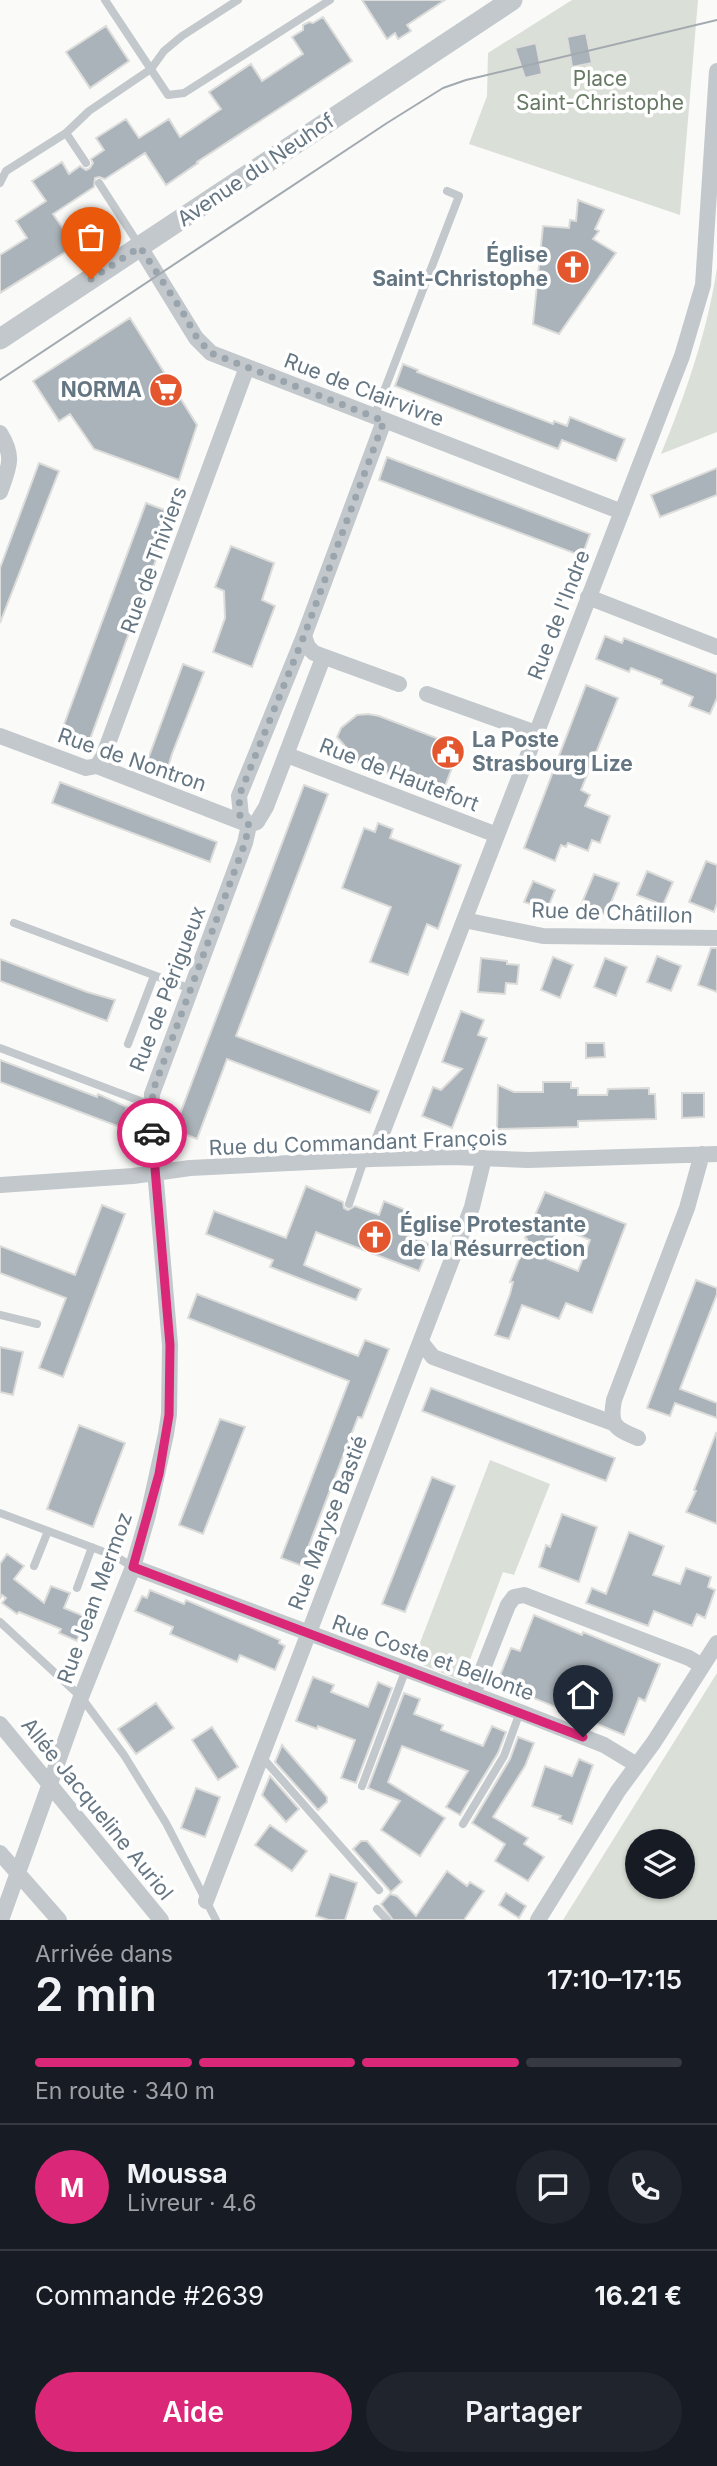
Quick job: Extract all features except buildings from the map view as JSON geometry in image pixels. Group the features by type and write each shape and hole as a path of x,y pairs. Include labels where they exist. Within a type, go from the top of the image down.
{"street":[{"name":"Avenue du Neuhof","path":"0,339 512,0"},
{"name":"Rue de l'Indre","path":"368,1159 464,920 682,356 703,285 713,200 717,71"},
{"name":"Rue de Clairvivre","path":"140,247 203,346 211,353 622,512"},
{"name":"Rue de Thiviers","path":"97,766 103,757 247,367"},
{"path":"249,825 240,816 239,796 304,636 379,419"},
{"path":"0,433 8,446 10,465 0,492"},
{"path":"588,597 717,647"},
{"path":"304,636 308,647 323,658 399,684"},
{"name":"Rue de Périgueux","path":"155,1173 151,1105 155,1085 245,843 249,825 262,816 323,658"},
{"path":"427,694 536,733"},
{"name":"Rue de Nontron","path":"0,736 86,768 97,766 249,825"},
{"name":"Rue de Hautefort","path":"287,755 497,835"},
{"name":"Rue de Châtillon","path":"464,920 542,936 717,938"},
{"path":"613,1423 614,1400 710,1154"},
{"name":"Rue du Commandant François","path":"0,1185 190,1168 368,1159 453,1157 528,1160 710,1154"},
{"name":"Rue Maryse Bastié","path":"206,1901 472,1208 484,1158"},
{"name":"Rue Jean Mermoz","path":"1,1920 81,1697 133,1567 159,1474 169,1415 170,1345 155,1173"},
{"path":"421,1342 433,1357 613,1423 620,1430 638,1438"},
{"name":"Rue Coste et Bellonte","path":"133,1567 520,1712 604,1745 637,1765"},
{"path":"473,1694 508,1605 514,1597 524,1595 689,1658 702,1666"},
{"path":"538,1920 618,1791 717,1643"},
{"name":"Allée Jacqueline Auriol","path":"0,1724 161,1920"},
{"path":"0,1853 59,1920"}],"lane":[{"path":"105,0 168,94 184,93 330,0"},
{"path":"0,183 6,171 66,133 89,111 151,69 164,51 182,36 238,0"},
{"path":"66,133 86,163"},
{"path":"99,183 140,247"},
{"path":"379,419 459,196 447,191"},
{"path":"14,923 191,989"},
{"path":"128,1044 154,975"},
{"path":"0,1048 151,1105"},
{"path":"349,1204 368,1159"},
{"path":"0,1315 37,1324"},
{"path":"0,1513 115,1556 133,1567"},
{"path":"34,1566 48,1531"},
{"path":"77,1588 92,1547"},
{"path":"0,1622 81,1697 124,1755 166,1823 216,1920"},
{"path":"362,1786 405,1669"},
{"path":"463,1824 504,1755 520,1712"},
{"path":"261,1756 379,1890"},
{"path":"377,1909 387,1920"}],"green space":[{"name":"Place Saint-Christophe","path":"572,0 698,0 680,215 469,144 487,96 488,53"},
{"path":"717,268 717,432 661,454 695,362 708,316"},
{"path":"490,1460 550,1484 514,1575 503,1572 462,1681 413,1661"},
{"path":"717,1673 717,1920 563,1920"}],"tram line":[{"path":"0,380 443,88 466,80 717,20"}],"way so far":[{"path":"91,279 140,247 197,338 211,353 384,421 304,636 239,796 240,816 249,825 245,843 152,1094 152,1133"}],"place":[{"name":"Église Saint-Christophe","path":"573,267"},
{"name":"NORMA","path":"166,390"},
{"name":"La Poste Strasbourg Lize","path":"448,752"},
{"name":"Église Protestante de la Résurrection","path":"375,1237"}],"route":[{"path":"152,1133 170,1345 169,1415 159,1474 133,1567 583,1737"}]}
